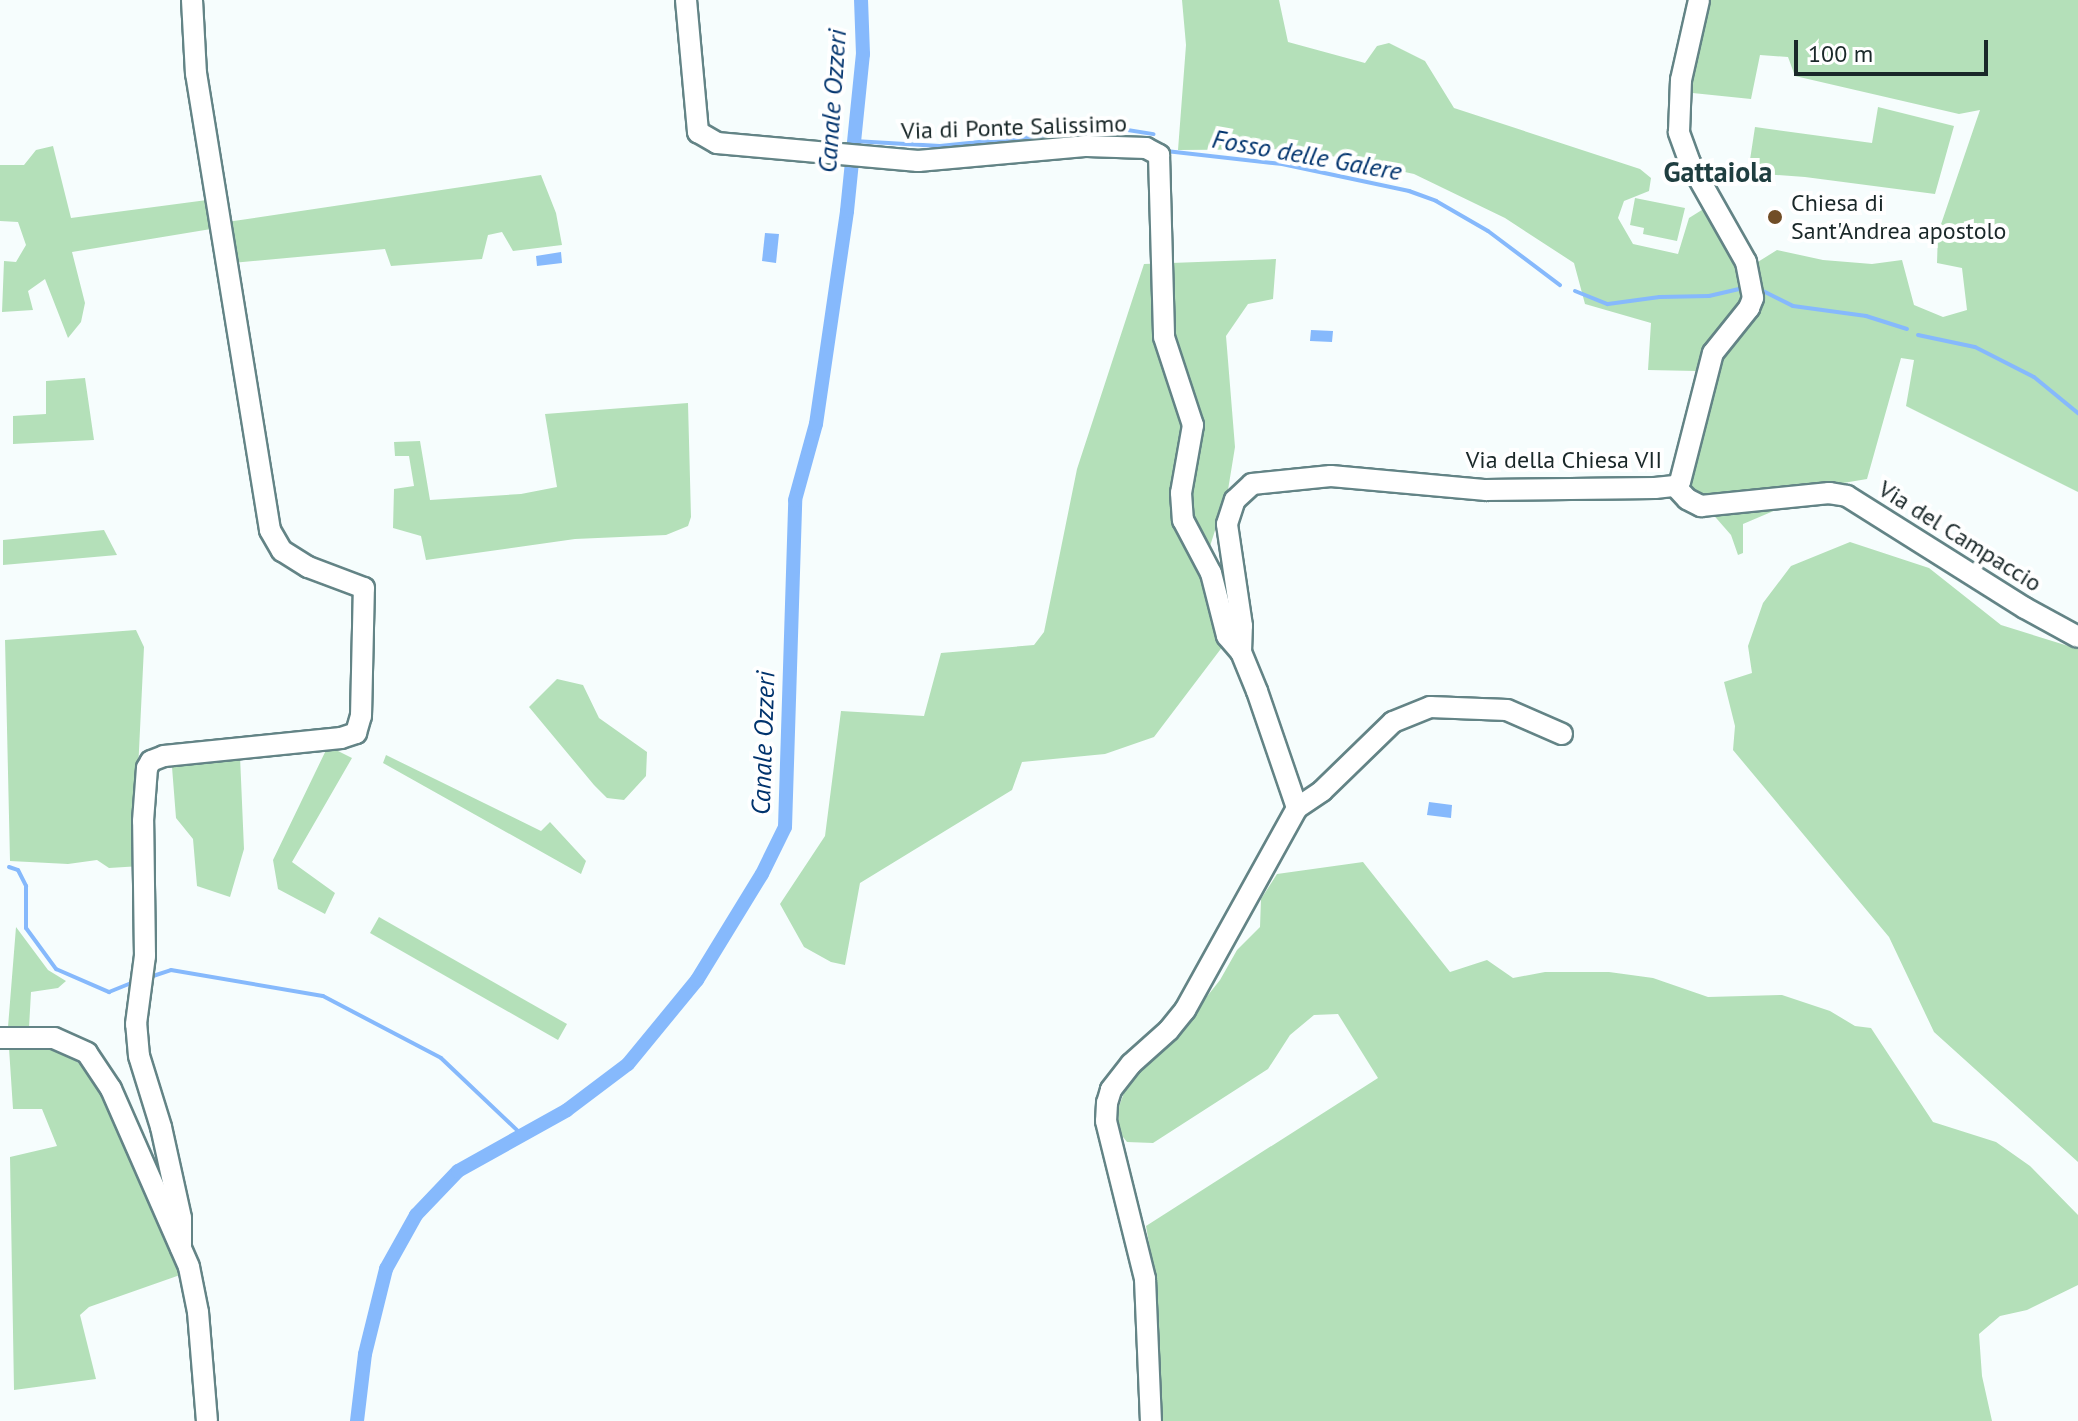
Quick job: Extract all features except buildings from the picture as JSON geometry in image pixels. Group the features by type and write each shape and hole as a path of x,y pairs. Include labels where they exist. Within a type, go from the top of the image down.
{"street":[{"path":"181,1248 181,1218 161,1127 139,1056 136,1024 145,956 143,821 147,768 151,761 164,756 341,738 356,733 361,716 364,588 308,567 282,551 270,530 196,74 192,0"},
{"name":"Via di Ponte Salissimo","path":"686,0 693,107 698,132 717,143 918,161 1087,146 1156,151 1161,173 1164,337 1193,425 1181,493 1183,520 1211,573 1227,636 1241,652"},
{"name":"Via della Chiesa VII","path":"1241,652 1242,626 1227,524 1235,500 1252,484 1331,476 1486,490 1675,486 1680,482 1713,353 1749,308 1753,298 1746,262 1690,163 1679,132 1681,80 1699,0"},
{"name":"Via del Campaccio","path":"1675,486 1687,499 1701,506 1829,493 1847,496 2078,637"},
{"path":"1241,652 1297,808"},
{"path":"1151,1421 1143,1266 1106,1121 1111,1090 1131,1064 1185,1010 1297,808 1329,785 1393,722 1420,710 1451,707 1507,710 1562,734"},
{"path":"0,1038 54,1038 87,1053 98,1066 189,1267 198,1312 207,1421"}],"green space":[{"path":"1182,0 1279,0 1288,42 1365,63 1377,46 1389,43 1425,61 1454,108 1640,169 1651,178 1649,191 1624,201 1618,218 1633,244 1678,254 1689,218 1705,208 1730,248 1748,298 1696,371 1648,370 1651,323 1585,304 1574,263 1505,218 1414,174 1299,149 1178,150 1186,45"},
{"path":"1693,0 2078,0 2078,492 1906,406 1914,360 1901,358 1867,479 1837,484 1743,524 1743,553 1738,555 1731,535 1689,487 1717,368 1764,302 1753,265 1777,250 1823,260 1872,264 1902,260 1914,305 1943,317 1967,310 1962,268 1937,263 1938,233 1980,110 1959,114 1795,76 1788,57 1760,55 1751,99 1673,91"},
{"path":"1878,107 1954,126 1935,194 1748,173 1755,127 1872,143"},
{"path":"53,146 71,218 207,200 211,229 72,252 85,303 81,322 68,338 45,279 28,291 33,310 2,312 4,261 16,262 26,245 18,222 0,221 0,165 24,165 36,150"},
{"path":"541,175 556,213 562,245 513,251 502,232 488,235 482,259 391,266 385,249 232,263 227,222"},
{"path":"1635,198 1685,208 1677,241 1643,234 1644,228 1630,225"},
{"path":"1276,259 1273,299 1248,304 1226,336 1235,447 1228,490 1203,568 1223,646 1154,737 1105,754 1022,762 1012,790 860,883 845,965 831,962 804,947 780,904 825,836 841,711 924,716 941,653 1034,645 1044,632 1077,469 1144,264"},
{"path":"85,378 94,440 13,444 13,416 46,414 46,381"},
{"path":"688,403 691,517 688,526 666,535 575,539 426,560 421,536 393,528 394,489 414,486 409,456 395,456 394,442 420,441 430,500 521,494 557,487 545,414"},
{"path":"104,530 117,555 3,565 3,540"},
{"path":"1850,542 1929,568 2001,625 2078,649 2078,1162 1934,1032 1889,937 1733,750 1735,726 1724,682 1752,673 1748,646 1763,603 1791,566"},
{"path":"136,630 144,647 138,771 141,866 109,868 97,860 68,864 10,861 5,640"},
{"path":"557,679 583,685 599,718 647,752 646,776 624,800 607,798 529,707"},
{"path":"328,746 352,758 292,862 335,893 325,914 278,889 273,860"},
{"path":"386,755 541,831 550,822 586,861 581,874 383,763"},
{"path":"240,756 244,849 230,897 197,886 193,839 176,818 172,767"},
{"path":"1363,862 1450,972 1487,960 1513,978 1545,972 1609,972 1653,978 1708,997 1782,995 1830,1011 1855,1026 1871,1028 1933,1122 1996,1142 2030,1166 2078,1215 2078,1285 2027,1310 2000,1316 1979,1334 1982,1376 1992,1421 1162,1421 1156,1284 1146,1226 1378,1078 1338,1014 1314,1015 1290,1035 1268,1069 1153,1143 1127,1142 1119,1132 1118,1109 1131,1074 1174,1038 1220,980 1237,950 1260,927 1261,899 1277,874"},
{"path":"379,917 567,1024 558,1040 370,933"},
{"path":"16,927 48,970 66,981 58,988 31,992 29,1028 8,1027"},
{"path":"9,1048 48,1048 67,1055 90,1071 117,1122 180,1275 89,1307 80,1315 96,1379 14,1390 10,1157 57,1146 42,1109 13,1109"}],"water":[{"path":"765,233 779,234 776,263 762,261"},
{"path":"561,252 562,263 537,266 536,256"},
{"path":"1311,330 1333,331 1332,342 1310,341"},
{"path":"1429,802 1452,805 1451,818 1427,815"}],"waterway":[{"name":"Canale Ozzeri","path":"357,1421 365,1354 386,1269 416,1215 458,1171 567,1110 628,1064 697,980 762,874 785,827 795,500 816,424 847,211 863,54 861,0"},
{"name":"Fosso delle Galere","path":"854,141 940,146 1115,128 1154,134"},
{"name":"Fosso delle Galere","path":"1166,151 1282,164 1409,191 1436,201 1488,231 1560,285"},
{"name":"Fosso delle Galere","path":"1757,288 1793,306 1866,316 1907,329"},
{"name":"Fosso delle Galere","path":"1575,291 1608,304 1660,297 1709,296 1740,289"},
{"name":"Fosso delle Galere","path":"1918,335 1975,347 2034,377 2078,413"},
{"path":"9,867 18,870 26,886 26,928 56,969 109,992 131,983"},
{"path":"150,977 171,970 323,996 441,1058 522,1135"}],"place":[{"name":"Chiesa di Sant'Andrea apostolo","path":"1775,217"}],"district":[{"name":"Gattaiola","path":"1718,172"}]}
